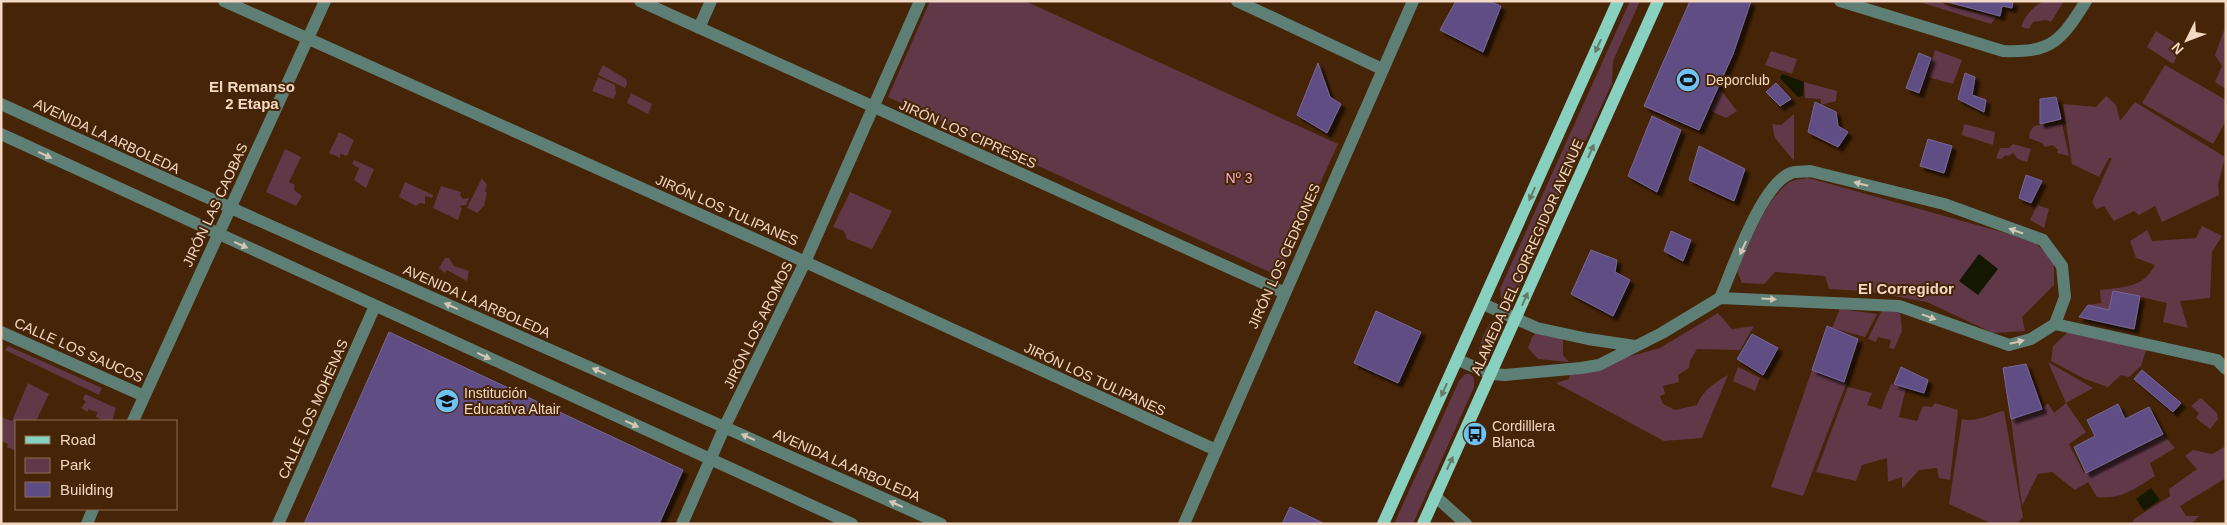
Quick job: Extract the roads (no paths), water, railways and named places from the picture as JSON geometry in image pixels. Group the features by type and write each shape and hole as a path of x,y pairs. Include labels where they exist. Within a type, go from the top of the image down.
{"main road":[{"name":"ALAMEDA DEL CORREGIDOR AVENUE","path":"1383,524 1618,1"},
{"name":"ALAMEDA DEL CORREGIDOR AVENUE","path":"1423,524 1658,1"}],"street":[{"name":"JIRÓN LOS TULIPANES","path":"224,1 805,262 1216,450"},
{"name":"JIRÓN LAS CAOBAS","path":"133,420 325,1"},
{"name":"JIRÓN LOS CIPRESES","path":"640,1 1285,293"},
{"path":"700,28 711,1"},
{"name":"JIRÓN LOS AROMOS","path":"682,524 725,426 805,262 920,1"},
{"path":"1237,1 1382,69"},
{"name":"JIRÓN LOS CEDRONES","path":"1184,524 1413,1"},
{"path":"1840,1 2003,51 2028,52 2054,42 2069,28 2086,1"},
{"name":"AVENIDA LA ARBOLEDA","path":"1,104 230,209 725,426 941,524"},
{"path":"1,134 852,524"},
{"path":"1458,360 1491,374 1505,375 1599,365 1662,333 1720,298 1899,306 2009,345 2032,338 2054,324 2065,296 2062,266 2043,240 1944,204 1810,172 1792,173 1777,183 1764,198 1720,298"},
{"path":"1483,304 1537,328 1566,335 1635,346"},
{"name":"CALLE LOS MOHENAS","path":"278,524 375,306"},
{"path":"2054,324 2217,360 2226,368"},
{"name":"CALLE LOS SAUCOS","path":"1,332 144,396"},
{"path":"1435,496 1466,524"},
{"path":"86,524 93,510"}],"place":[{"name":"Deporclub","path":"1688,80"},
{"name":"Institución Educativa Altair","path":"447,401"},
{"name":"Cordilllera Blanca","path":"1475,434"}],"district":[{"name":"El Remanso 2 Etapa","path":"252,96"},
{"name":"El Corregidor","path":"1906,289"}],"park label":[{"name":"Nº 3","path":"1239,178"}]}
